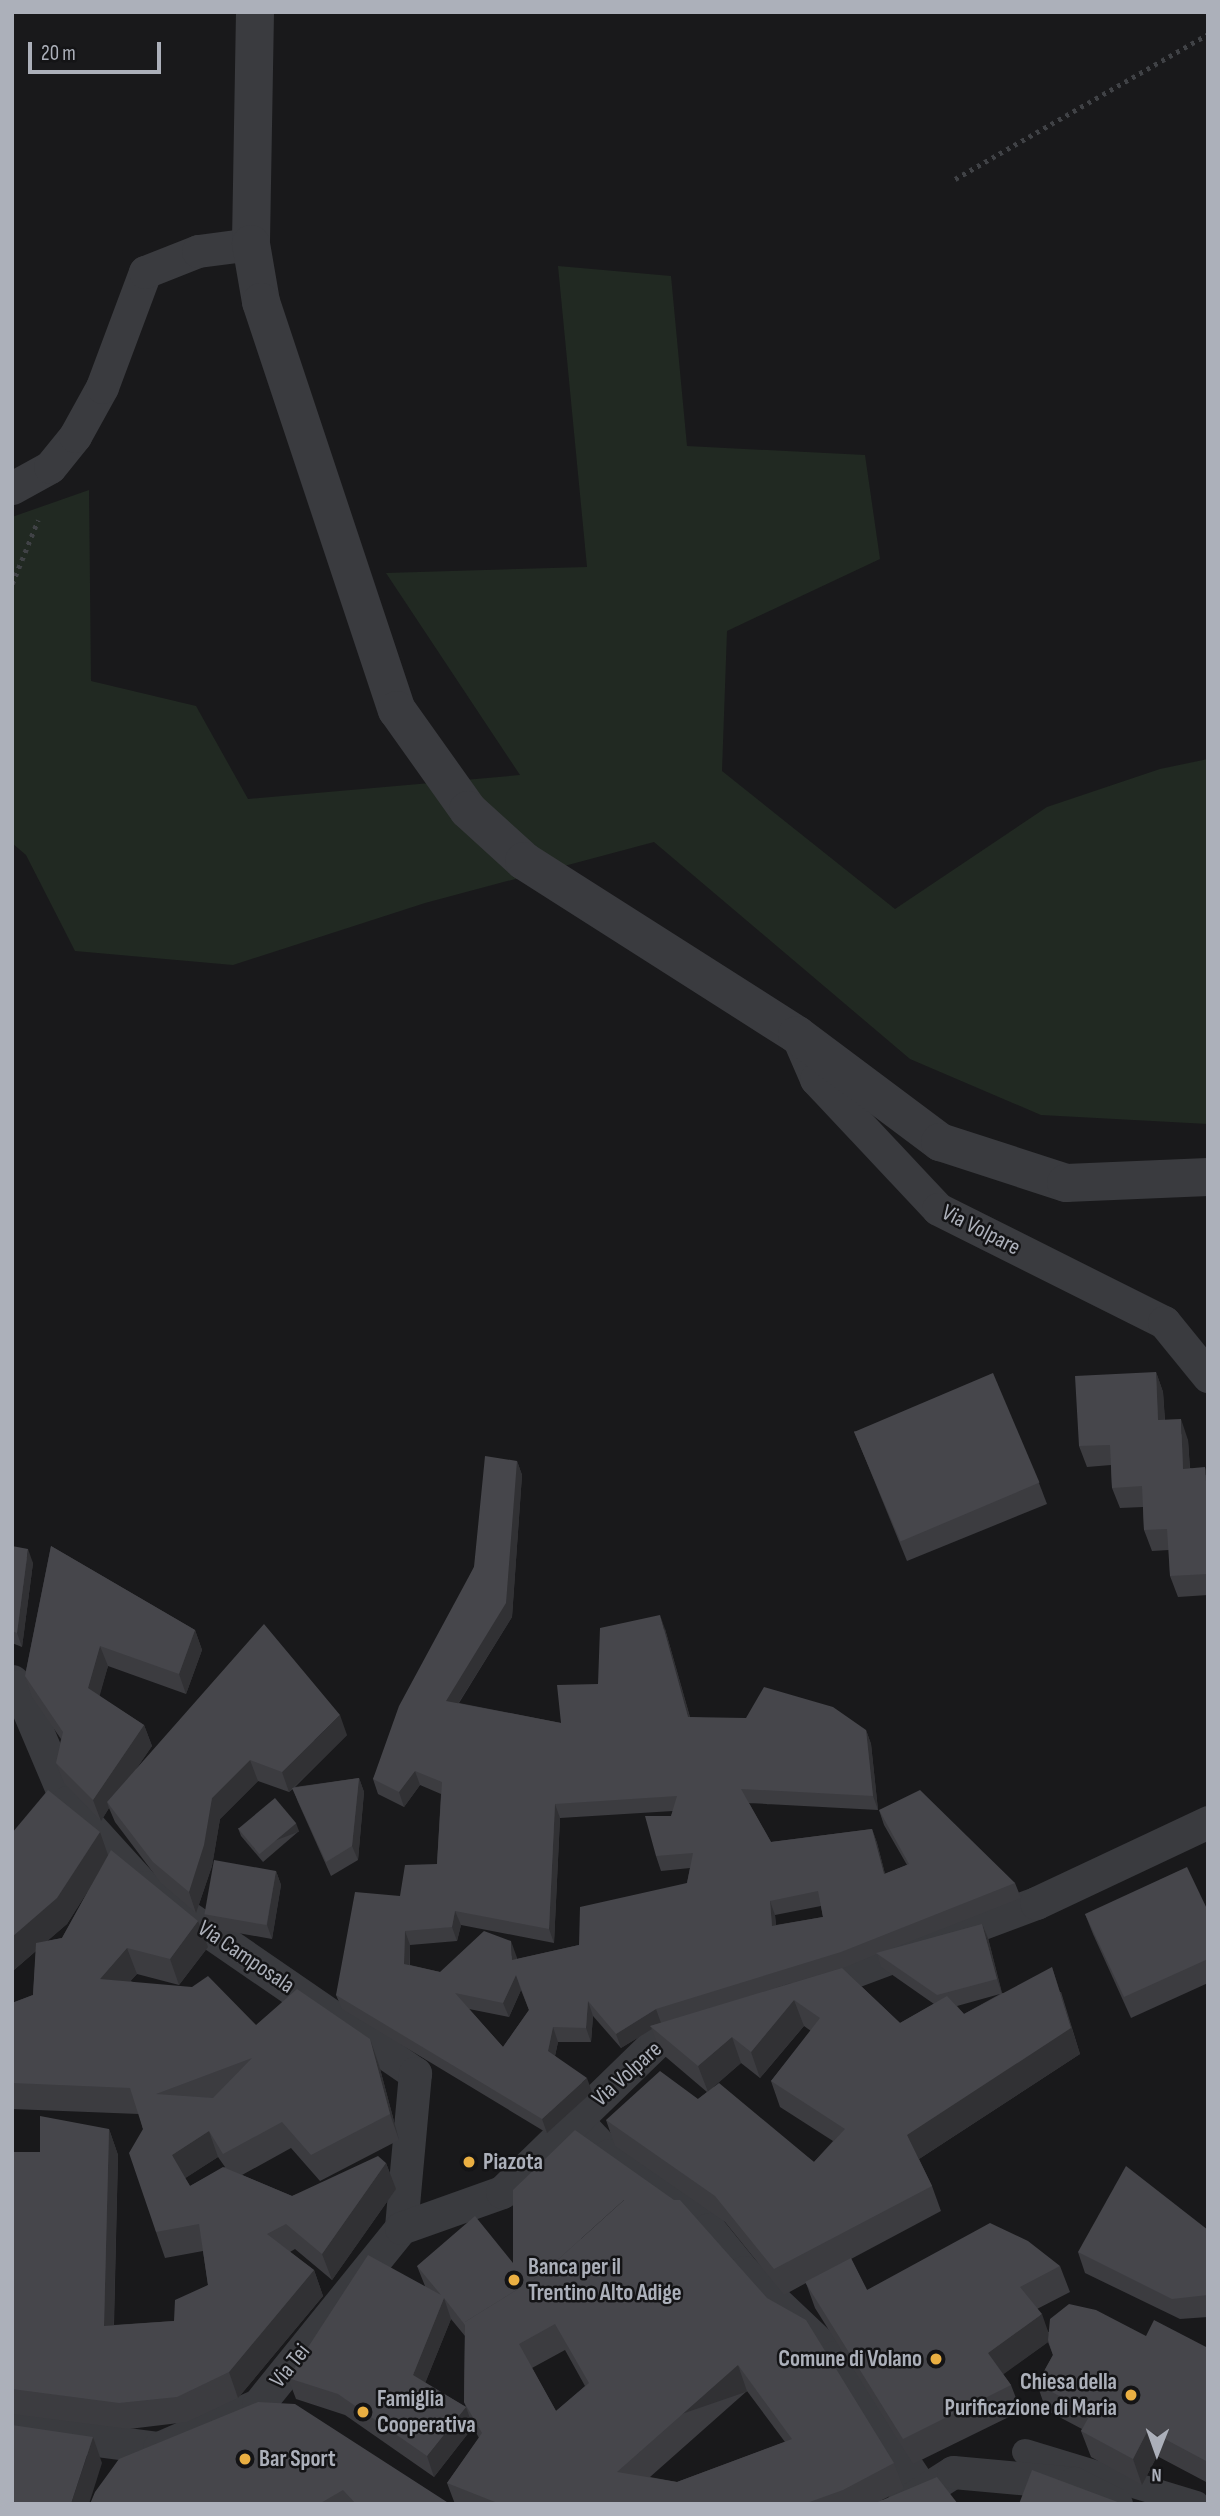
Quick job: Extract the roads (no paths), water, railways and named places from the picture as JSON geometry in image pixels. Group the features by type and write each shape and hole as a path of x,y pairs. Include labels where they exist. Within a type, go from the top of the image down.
{"street":[{"path":"255,12 251,244 261,302 397,710 468,810 524,861 797,1035 940,1142 1066,1184 1208,1177"},
{"path":"12,488 50,467 75,436 102,387 145,272 198,251 251,244"},
{"name":"Via Volpare","path":"797,1035 816,1079 938,1209 1164,1322 1208,1376"},
{"name":"Via Camposala","path":"12,1681 19,1686 56,1811 144,1888 415,2073 401,2228"},
{"path":"773,2000 1036,1903 1200,1826 1208,1800"},
{"name":"Via Volpare","path":"576,2120 656,2042 734,2014"},
{"path":"401,2228 502,2192 576,2120 609,2155 709,2229 744,2272 834,2357 913,2497 953,2472 1074,2483 1116,2504"},
{"name":"Via Tei","path":"258,2405 401,2228"},
{"path":"12,2429 159,2448 258,2405 294,2409"},
{"path":"112,2480 128,2444"},
{"path":"1025,2452 1196,2504"}],"place":[{"name":"Piazota","path":"469,2162"},
{"name":"Banca per il Trentino Alto Adige","path":"514,2280"},
{"name":"Comune di Volano","path":"936,2359"},
{"name":"Chiesa della Purificazione di Maria","path":"1131,2395"},
{"name":"Famiglia Cooperativa","path":"363,2412"},
{"name":"Bar Sport","path":"245,2459"}]}
